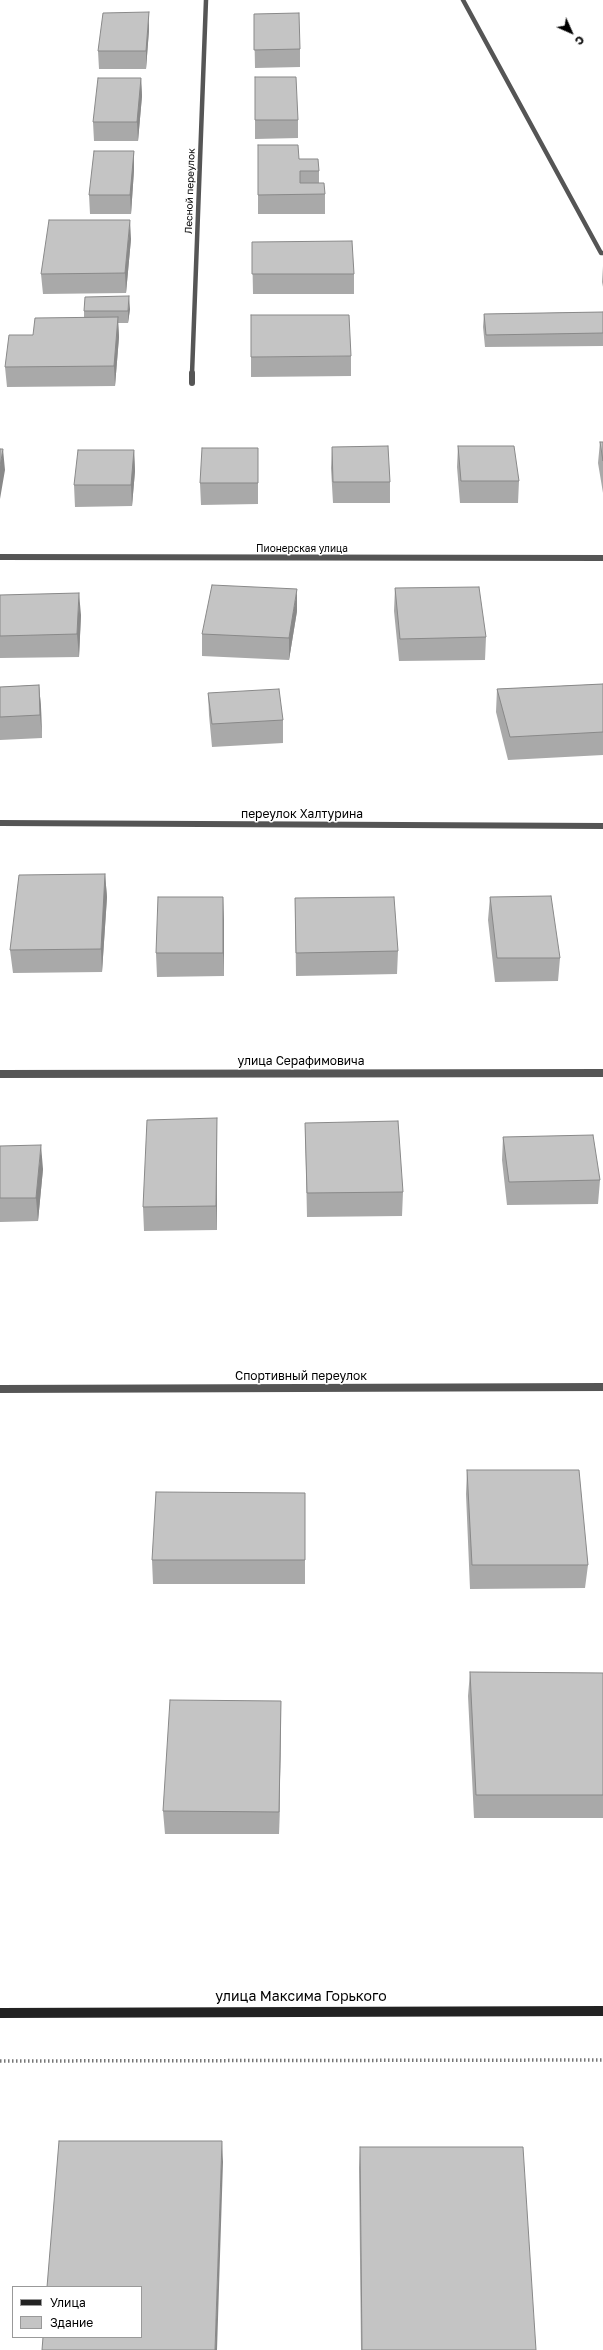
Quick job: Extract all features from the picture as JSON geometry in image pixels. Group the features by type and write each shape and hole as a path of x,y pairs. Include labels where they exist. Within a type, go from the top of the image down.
{"street":[{"name":"Лесной переулок","path":"192,383 206,0"},
{"path":"463,0 601,253 603,252"},
{"name":"Пионерская улица","path":"0,558 603,558"},
{"name":"переулок Халтурина","path":"0,823 603,826"},
{"name":"улица Серафимовича","path":"0,1074 603,1073"},
{"name":"Спортивный переулок","path":"0,1389 603,1387"},
{"name":"улица Максима Горького","path":"0,2013 603,2010"}],"path":[{"path":"0,2061 603,2060"}],"building":[{"path":"149,12 146,51 98,51 103,13"},
{"path":"299,13 300,49 254,50 254,14"},
{"path":"255,77 296,77 298,120 255,120"},
{"path":"98,78 141,78 137,122 93,122"},
{"path":"258,145 298,145 299,159 318,159 319,171 300,171 300,183 324,183 325,194 258,195"},
{"path":"94,151 134,151 130,195 89,195"},
{"path":"49,220 130,220 125,273 41,274"},
{"path":"352,241 354,274 252,274 252,242"},
{"path":"129,296 128,311 84,311 85,297"},
{"path":"603,312 603,333 486,335 484,314"},
{"path":"251,315 349,315 351,356 251,357"},
{"path":"118,317 114,366 5,367 9,335 33,335 35,318"},
{"path":"600,442 603,442 603,461"},
{"path":"388,446 390,482 333,482 332,447"},
{"path":"458,446 514,446 519,481 461,481"},
{"path":"202,448 258,448 258,483 200,483"},
{"path":"0,449 3,449 0,466"},
{"path":"78,450 134,450 131,485 74,485"},
{"path":"212,585 297,589 289,638 202,634"},
{"path":"479,587 486,637 400,639 395,588"},
{"path":"79,593 77,634 0,636 0,595"},
{"path":"603,684 603,732 510,737 497,689"},
{"path":"39,685 40,715 0,717 0,687"},
{"path":"279,689 283,720 212,724 208,693"},
{"path":"105,874 101,949 10,950 19,875"},
{"path":"551,896 560,958 497,958 490,897"},
{"path":"158,897 223,897 223,953 156,953"},
{"path":"394,897 398,951 296,953 295,898"},
{"path":"217,1118 216,1206 143,1207 147,1120"},
{"path":"398,1121 403,1192 307,1193 305,1123"},
{"path":"593,1135 600,1180 509,1182 503,1137"},
{"path":"41,1145 36,1198 0,1198 0,1146"},
{"path":"467,1470 579,1470 588,1565 472,1565"},
{"path":"156,1492 305,1493 305,1560 152,1560"},
{"path":"470,1672 603,1673 603,1795 476,1795"},
{"path":"170,1700 281,1701 279,1812 163,1811"},
{"path":"59,2141 222,2141 215,2350 42,2350 43,2338 142,2338 142,2286 47,2286"},
{"path":"360,2147 523,2147 536,2350 362,2350"}]}
